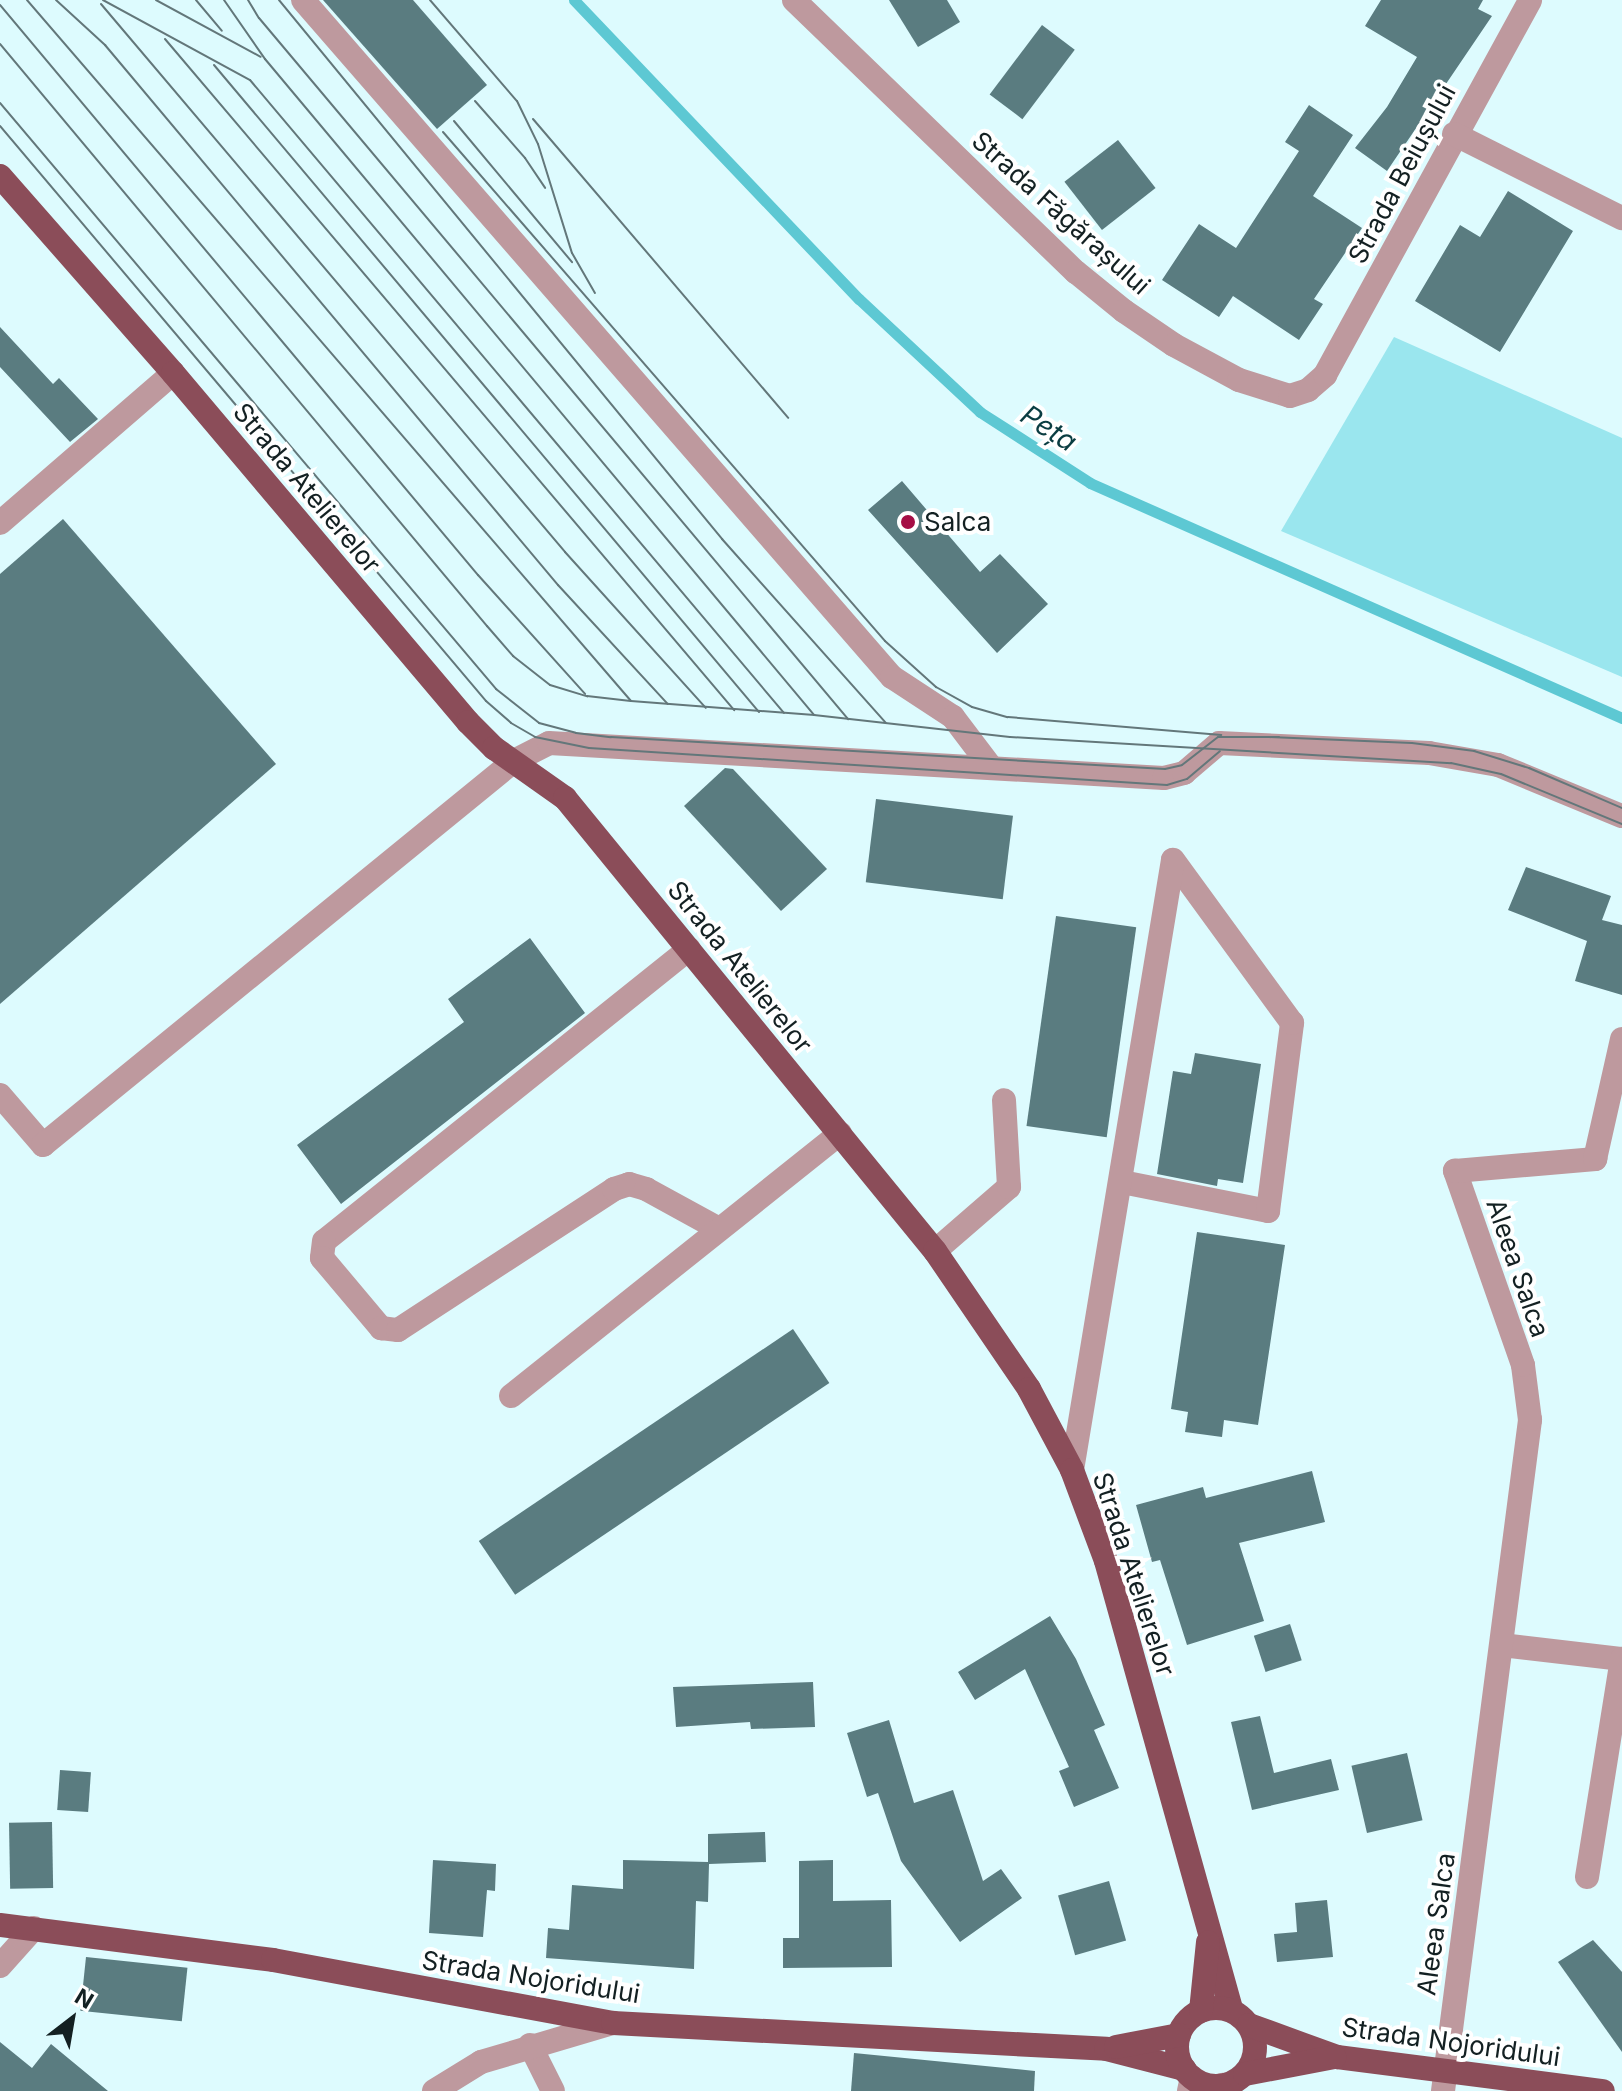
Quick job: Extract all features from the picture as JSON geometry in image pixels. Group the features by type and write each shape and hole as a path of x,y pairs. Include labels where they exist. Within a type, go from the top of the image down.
{"main road":[{"name":"Strada Atelierelor","path":"0,176 173,373 468,722 494,748 565,798 935,1251 1029,1389 1072,1470 1106,1561 1209,1932 1240,2018"},
{"name":"Strada Nojoridului","path":"0,1925 273,1960 613,2023 1106,2049 1179,2035"},
{"name":"Strada Atelierelor","path":"1201,2011 1209,1932"},
{"name":"Strada Nojoridului","path":"1201,2011 1216,2008 1337,2057 1444,2080 1603,2091"},
{"path":"1188,2079 1178,2052 1179,2035 1188,2020 1201,2011"},
{"path":"1240,2018 1256,2041 1254,2059 1245,2074"},
{"name":"Strada Nojoridului","path":"1106,2049 1220,2088 1245,2074 1337,2057"}],"street":[{"path":"303,0 892,677 953,717 991,767"},
{"name":"Strada Făgărașului","path":"794,0 1043,241 1124,311 1174,345 1265,391 1290,396 1308,390 1325,375"},
{"name":"Strada Beiușului","path":"1325,375 1454,134 1530,0"},
{"path":"1454,134 1622,218"},
{"path":"0,523 173,373"},
{"path":"0,1095 43,1145 514,761 549,743 1164,778 1184,773 1219,743 1429,753 1498,765 1622,816"},
{"path":"1072,1470 1173,860 1292,1023 1268,1211 1122,1182"},
{"path":"689,949 324,1241 322,1258 381,1328 398,1330 614,1189 629,1184 646,1189 719,1229"},
{"name":"Aleea Salca","path":"1444,2080 1530,1420 1523,1365 1455,1171 1595,1159 1622,1039"},
{"path":"935,1251 1009,1187 1004,1100"},
{"path":"511,1396 840,1133"},
{"path":"1502,1645 1622,1659 1617,1720 1587,1877"},
{"path":"0,1966 34,1928"},
{"path":"434,2091 481,2062 530,2045 613,2023"},
{"path":"530,2045 553,2091"}],"shaded area":[{"path":"1394,337 1622,438 1622,677 1281,531"}],"building":[{"path":"323,0 413,0 487,85 437,129"},
{"path":"889,0 947,0 960,22 918,47"},
{"path":"1381,0 1483,0 1478,9 1492,16 1387,171 1355,148 1387,107 1417,57 1365,26"},
{"path":"1042,25 1075,50 1022,119 990,94"},
{"path":"1309,105 1353,135 1313,196 1362,228 1314,299 1323,304 1299,340 1233,296 1219,317 1162,280 1199,224 1236,248 1299,151 1285,142"},
{"path":"1118,140 1156,188 1102,230 1064,182"},
{"path":"1508,191 1573,231 1500,352 1415,301 1460,225 1480,237"},
{"path":"0,327 53,384 59,378 98,419 70,442 0,367"},
{"path":"902,481 980,572 1000,554 1048,604 997,653 868,510"},
{"path":"63,519 276,764 0,1004 0,574"},
{"path":"725,768 733,769 827,869 781,911 684,806"},
{"path":"876,799 1013,816 1003,899 866,882"},
{"path":"1526,867 1611,896 1602,920 1622,925 1622,995 1575,981 1587,941 1508,910"},
{"path":"1056,916 1136,927 1107,1137 1026,1126"},
{"path":"530,938 585,1013 341,1204 297,1145 464,1022 448,999"},
{"path":"1195,1053 1261,1064 1243,1183 1218,1179 1217,1186 1157,1174 1173,1071 1191,1074"},
{"path":"1197,1232 1285,1245 1258,1425 1224,1420 1222,1437 1185,1432 1188,1412 1171,1409"},
{"path":"793,1329 829,1383 515,1595 479,1541"},
{"path":"1312,1471 1325,1522 1239,1543 1264,1621 1187,1645 1160,1560 1152,1562 1136,1505 1203,1487 1206,1498"},
{"path":"1050,1616 1076,1659 1105,1725 1094,1730 1119,1788 1074,1807 1059,1771 1069,1767 1025,1669 975,1700 958,1672"},
{"path":"1290,1624 1302,1660 1266,1672 1254,1636"},
{"path":"813,1682 815,1727 751,1729 750,1722 676,1727 673,1687"},
{"path":"1260,1716 1274,1773 1331,1759 1339,1790 1252,1810 1231,1722"},
{"path":"889,1720 914,1803 953,1790 983,1881 1001,1869 1022,1898 960,1942 901,1861 878,1793 867,1797 847,1733"},
{"path":"1407,1753 1423,1820 1367,1833 1351,1766"},
{"path":"60,1770 91,1772 88,1812 57,1810"},
{"path":"52,1822 53,1888 10,1889 9,1823"},
{"path":"765,1832 766,1862 709,1864 708,1902 696,1901 694,1969 546,1958 548,1928 569,1930 572,1885 623,1889 623,1860 708,1862 708,1834"},
{"path":"433,1860 496,1864 495,1891 487,1890 483,1937 429,1933"},
{"path":"833,1860 833,1901 891,1900 892,1967 783,1968 783,1938 799,1938 799,1861"},
{"path":"1109,1881 1126,1941 1075,1955 1058,1896"},
{"path":"1327,1900 1333,1957 1277,1962 1274,1934 1297,1932 1295,1903"},
{"path":"1593,1940 1622,1972 1622,2052 1558,1962"},
{"path":"86,1957 187,1968 182,2021 80,2011"},
{"path":"0,2042 32,2068 51,2044 108,2091 0,2091"},
{"path":"854,2053 1035,2071 1034,2091 851,2091"}],"waterway":[{"name":"Peța","path":"574,0 859,299 980,412 1090,483 1622,718"}],"tram line":[{"path":"27,0 631,701"},
{"path":"56,0 105,45 558,585 668,704"},
{"path":"103,0 250,80 784,713"},
{"path":"156,0 261,57"},
{"path":"196,0 222,31"},
{"path":"224,0 265,59 814,715"},
{"path":"248,0 259,18 848,719"},
{"path":"279,0 722,539 886,723"},
{"path":"430,0 517,101 538,144 572,253 595,293"},
{"path":"101,4 565,552 706,708"},
{"path":"0,5 478,575 585,694"},
{"path":"165,39 734,710"},
{"path":"0,44 487,626 513,656 550,685 587,696 631,701 814,715 1010,737 1451,763 1501,774 1622,824"},
{"path":"214,65 759,712"},
{"path":"475,101 525,158 545,188"},
{"path":"0,103 496,689 539,723 576,733 611,737 1165,769 1182,765 1218,737 1279,737"},
{"path":"533,119 788,418"},
{"path":"454,121 572,262"},
{"path":"0,126 486,701 511,723 535,737 589,748 1167,785 1187,779 1220,751"},
{"path":"443,132 885,641 936,687 972,707 1008,717 1221,735"},
{"path":"1269,737 1412,743 1474,751 1529,768 1622,808"}],"place":[{"name":"Salca","path":"908,522"}]}
